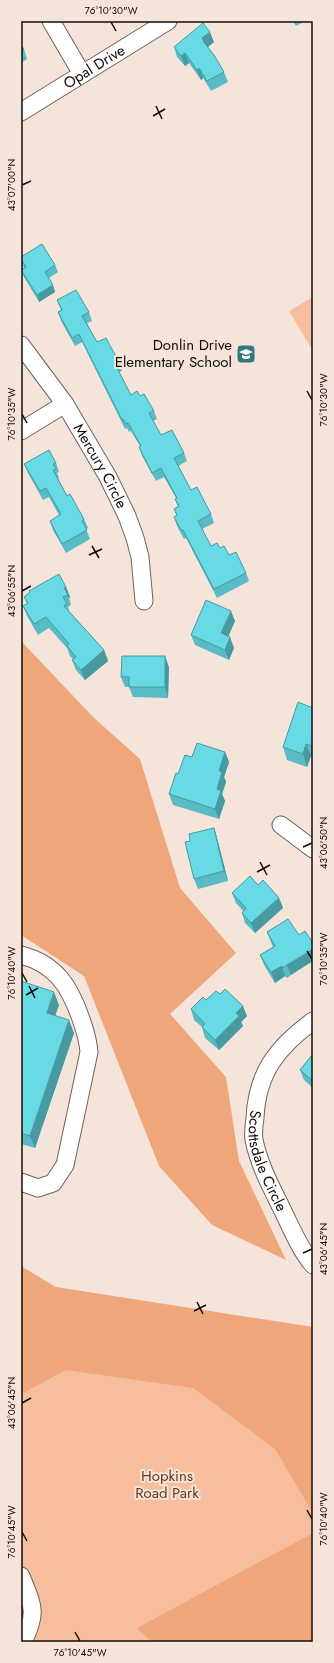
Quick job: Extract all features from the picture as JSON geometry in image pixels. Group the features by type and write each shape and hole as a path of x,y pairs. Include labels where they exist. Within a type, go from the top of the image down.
{"street":[{"path":"51,21 82,74"},
{"name":"Opal Drive","path":"21,112 168,21"},
{"name":"Mercury Circle","path":"21,345 65,404 108,477 127,516 140,557 144,601"},
{"path":"21,431 65,404"},
{"path":"281,825 313,849"},
{"path":"21,955 33,958 50,968 63,980 74,999 88,1039 89,1052 65,1165 53,1183 38,1188 21,1182"},
{"name":"Scottsdale Circle","path":"313,1021 286,1043 276,1054 267,1068 255,1102 254,1138 264,1173 304,1253 313,1265"},
{"path":"21,1576 31,1601 33,1616 23,1642"}],"green space":[{"path":"313,297 313,351 289,311"},
{"name":"Hopkins Road Park","path":"21,1309 313,1327 313,1642 21,1642"}],"shaded area":[{"path":"21,641 94,718 140,759 180,888 236,953 170,1014 226,1077 239,1161 286,1260 212,1225 159,1166 84,976 21,935"},
{"path":"21,1266 56,1287 313,1327 313,1513 275,1449 193,1388 66,1370 21,1394"},
{"path":"313,1533 313,1642 152,1642 137,1628"}],"building":[{"path":"203,23 210,32 202,38 203,41 214,55 224,72 207,81 199,68 197,70 185,53 181,56 174,47"},
{"path":"42,244 55,265 45,272 53,285 37,295 21,270 26,267 21,257"},
{"path":"76,290 89,312 82,316 97,342 106,338 119,362 115,364 131,395 137,391 140,396 144,394 154,411 149,413 161,435 172,430 184,453 174,458 191,490 197,487 211,514 198,521 211,546 217,543 220,548 224,546 229,555 236,552 246,573 214,589 183,530 181,530 174,517 177,515 174,509 179,506 175,499 177,498 161,468 152,473 139,447 141,446 128,423 126,424 123,419 122,420 79,334 72,338 58,312 62,310 57,300"},
{"path":"49,450 56,463 53,464 56,469 53,470 67,496 70,494 84,519 82,521 87,530 62,544 50,521 61,514 46,488 40,491 24,464"},
{"path":"59,574 66,587 64,588 68,595 63,597 67,604 64,606 104,650 81,670 72,660 76,657 67,646 69,644 46,617 34,624 23,606 28,603 24,597 30,592 29,591"},
{"path":"206,600 231,611 221,633 230,637 225,650 191,635"},
{"path":"122,656 165,656 165,687 129,687 129,677 121,677"},
{"path":"298,702 313,708 313,746 306,744 303,754 283,747"},
{"path":"197,743 225,752 219,771 222,772 217,789 221,791 215,809 169,794 176,773 178,774 185,755 192,757"},
{"path":"214,828 224,871 194,879 185,842 190,841 189,834"},
{"path":"250,876 258,885 263,880 279,898 251,923 242,913 246,908 232,893"},
{"path":"288,919 299,935 305,931 313,943 313,949 283,968 282,966 271,972 260,955 275,946 267,932"},
{"path":"21,981 54,992 47,1013 69,1020 30,1136 21,1133"},
{"path":"225,989 243,1006 236,1013 239,1016 215,1040 202,1027 205,1024 191,1009 203,997 206,1000 216,991 220,994"},
{"path":"312,1055 313,1056 313,1081 300,1070"}],"place":[{"name":"Donlin Drive Elementary School","path":"246,354"}]}
